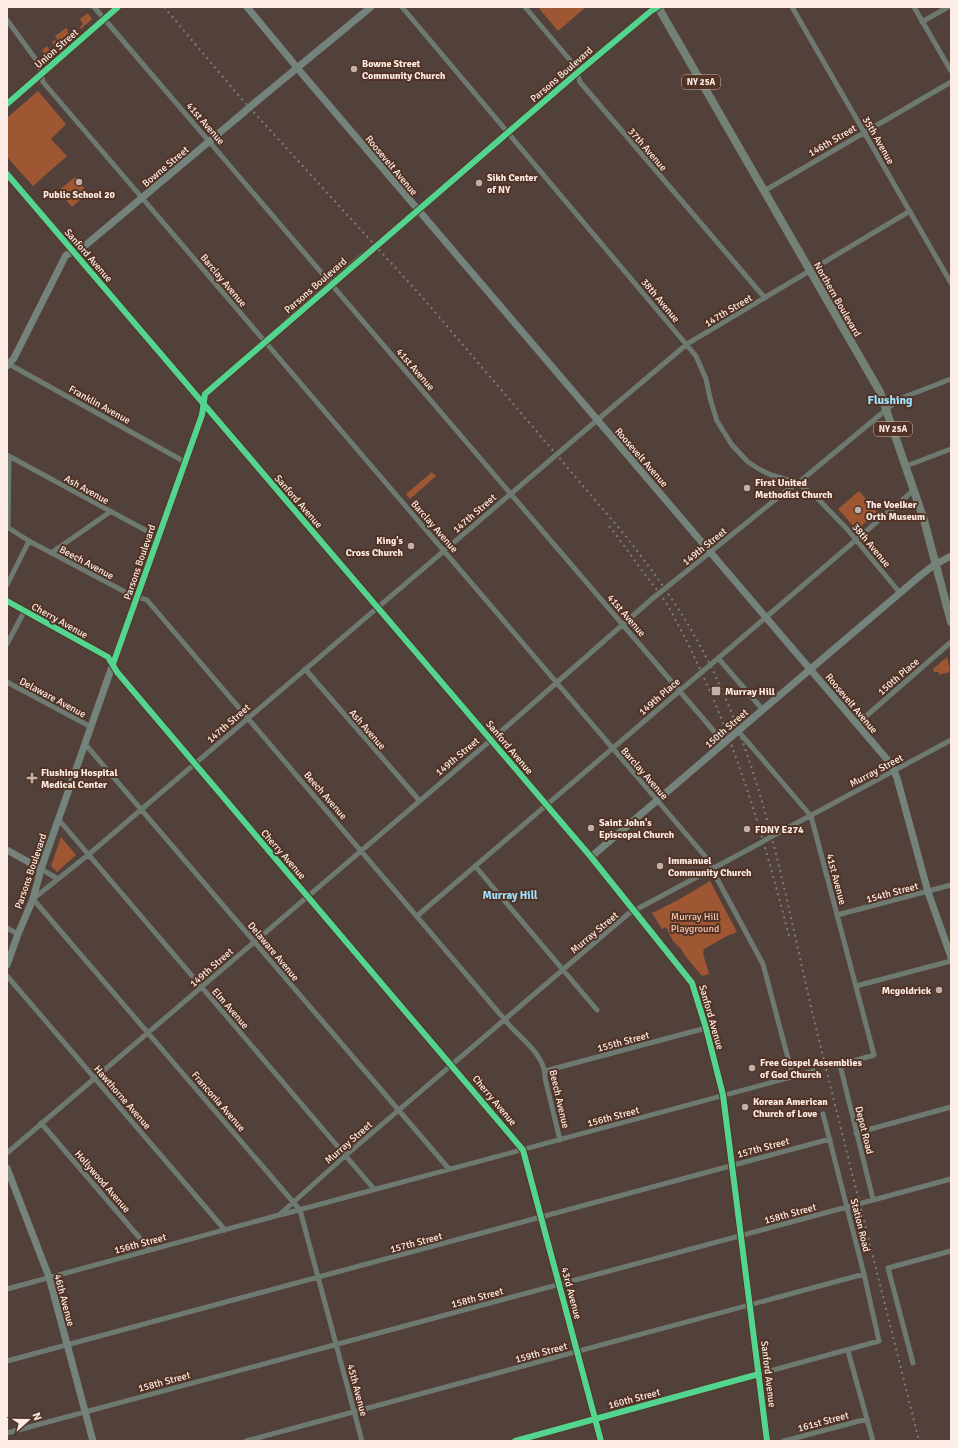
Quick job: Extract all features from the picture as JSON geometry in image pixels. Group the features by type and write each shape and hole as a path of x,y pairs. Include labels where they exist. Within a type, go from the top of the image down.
{"main road":[{"name":"Northern Boulevard","path":"658,7 880,392 924,520 951,622"}],"street":[{"name":"41st Avenue","path":"94,7 724,743"},
{"name":"Union Street","path":"7,104 118,7"},
{"name":"Roosevelt Avenue","path":"247,7 297,69 891,764 928,892 951,957"},
{"name":"Bowne Street","path":"8,364 14,358 30,329 66,255 81,249 371,7"},
{"name":"38th Avenue","path":"402,7 687,344 696,356 706,379 717,421 732,444 748,462 772,476 798,484 818,499 834,514 900,593"},
{"name":"37th Avenue","path":"525,7 575,66 580,82 765,298"},
{"name":"Parsons Boulevard","path":"7,965 33,899 41,869 58,820 184,462 202,415 205,394 577,73 658,7"},
{"name":"35th Avenue","path":"792,7 951,283"},
{"path":"914,7 951,71"},
{"path":"922,22 948,7"},
{"name":"Barclay Avenue","path":"7,20 40,65 43,82 710,862 715,875 763,964 793,1076"},
{"name":"146th Street","path":"764,191 951,82"},
{"name":"Sanford Avenue","path":"7,174 547,805 635,910 692,983 706,1028 723,1095 767,1441"},
{"name":"147th Street","path":"33,899 88,855 562,449 687,344 910,211"},
{"name":"Franklin Avenue","path":"8,364 184,462"},
{"name":"149th Street","path":"7,1153 624,626 653,598 786,491 798,484 899,399 951,379"},
{"path":"906,466 951,449"},
{"path":"7,527 8,456"},
{"name":"Ash Avenue","path":"8,456 158,537"},
{"name":"149th Place","path":"417,916 914,490"},
{"path":"51,552 110,512"},
{"name":"Beech Avenue","path":"7,527 29,541 129,594 147,600 540,1058 545,1071 545,1078 560,1140"},
{"path":"7,585 29,541"},
{"name":"150th Street","path":"591,857 900,593 936,564 951,556"},
{"name":"Cherry Avenue","path":"7,601 24,612 108,657 118,672 194,764 523,1150"},
{"path":"7,644 24,612"},
{"name":"150th Place","path":"857,724 951,642"},
{"path":"717,659 763,710"},
{"name":"Ash Avenue","path":"305,670 419,800"},
{"name":"Delaware Avenue","path":"7,682 91,727"},
{"name":"41st Avenue","path":"738,731 811,816 874,1055 840,1066"},
{"name":"Murray Street","path":"293,1202 398,1110 628,914 951,740"},
{"name":"Delaware Avenue","path":"85,744 449,1170"},
{"name":"Elm Avenue","path":"58,820 374,1190"},
{"path":"7,850 58,879"},
{"path":"475,866 597,1010"},
{"name":"154th Street","path":"837,915 951,885"},
{"name":"Franconia Avenue","path":"33,899 300,1210 336,1345"},
{"path":"7,928 18,934"},
{"path":"856,986 951,961"},
{"name":"Hawthorne Avenue","path":"7,976 225,1230"},
{"name":"155th Street","path":"545,1071 706,1028"},
{"name":"Depot Road","path":"840,1066 873,1199"},
{"name":"156th Street","path":"7,1289 814,1071"},
{"path":"856,1132 951,1107"},
{"name":"Station Road","path":"823,1114 864,1274 879,1342"},
{"name":"Hollywood Avenue","path":"42,1123 150,1250"},
{"name":"157th Street","path":"7,1361 830,1139"},
{"name":"43rd Avenue","path":"523,1150 601,1441"},
{"name":"46th Avenue","path":"7,1168 49,1277 93,1441"},
{"name":"158th Street","path":"7,1433 951,1178"},
{"name":"156th Street","path":"279,1215 293,1202"},
{"path":"913,1363 888,1268 951,1251"},
{"name":"159th Street","path":"246,1441 864,1274"},
{"name":"160th Street","path":"515,1441 879,1342"},
{"name":"45th Avenue","path":"336,1345 362,1441"},
{"path":"848,1351 873,1441"},
{"name":"161st Street","path":"784,1441 867,1419"}],"green space":[{"path":"538,7 586,7 558,31"},
{"path":"88,13 92,19 81,29 80,27 83,24 80,19"},
{"path":"66,28 72,38 62,46 55,36"},
{"path":"55,40 61,47 47,59 42,50 47,46 50,51 55,47 52,42"},
{"path":"38,91 66,124 51,139 67,156 33,186 7,157 7,118"},
{"path":"75,177 88,193 72,207 58,191"},
{"path":"432,472 436,476 410,499 406,494"},
{"name":"The Voelker Orth Museum","path":"859,491 877,512 857,530 838,509"},
{"path":"947,657 950,670 949,672 939,675 939,672 934,672 933,669"},
{"path":"61,837 76,855 57,872 51,866"},
{"name":"Murray Hill Playground","path":"710,881 737,932 704,949 703,953 709,974 702,976 685,956 680,947 678,947 675,942 674,943 666,927 662,929 652,913"}],"railway":[{"path":"164,7 239,96 423,298 624,534 660,582 693,633 717,679 737,727 769,826 816,1028 919,1441"},
{"path":"609,526 668,606 708,686 725,727 754,810 790,940"}],"cycle path":[{"path":"7,104 118,7"},
{"path":"113,664 202,415 205,394 577,73 651,11 658,7"},
{"path":"7,174 591,857 692,983 706,1028 723,1095 767,1441"},
{"path":"7,601 108,657 117,672 523,1150 601,1441"},
{"path":"515,1441 759,1374"}],"place":[{"name":"Bowne Street Community Church","path":"354,69"},
{"name":"Public School 20","path":"79,182"},
{"name":"Sikh Center of NY","path":"479,183"},
{"name":"First United Methodist Church","path":"747,488"},
{"name":"The Voelker Orth Museum","path":"858,510"},
{"name":"King's Cross Church","path":"411,546"},
{"name":"Murray Hill","path":"716,691"},
{"name":"Flushing Hospital Medical Center","path":"32,778"},
{"name":"Saint John's Episcopal Church","path":"591,828"},
{"name":"FDNY E274","path":"747,829"},
{"name":"Immanuel Community Church","path":"660,866"},
{"name":"Mcgoldrick","path":"939,990"},
{"name":"Free Gospel Assemblies of God Church","path":"752,1068"},
{"name":"Korean American Church of Love","path":"745,1107"}],"district":[{"name":"Flushing","path":"890,400"},
{"name":"Murray Hill","path":"510,895"}]}
